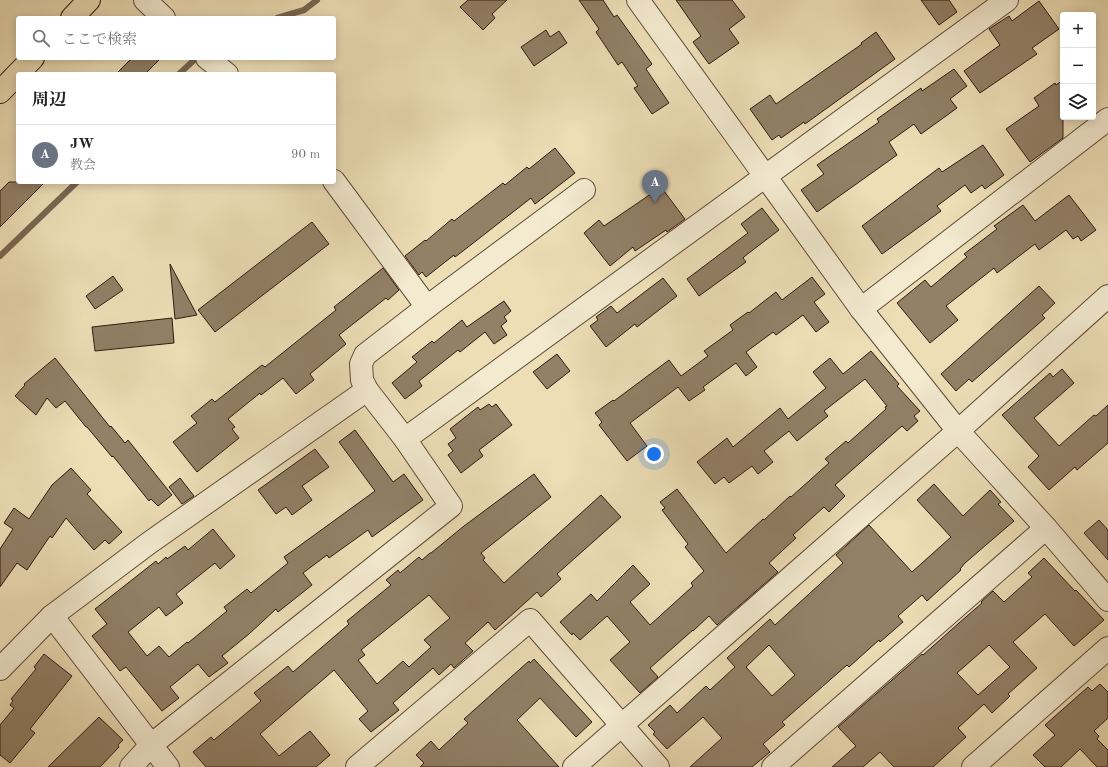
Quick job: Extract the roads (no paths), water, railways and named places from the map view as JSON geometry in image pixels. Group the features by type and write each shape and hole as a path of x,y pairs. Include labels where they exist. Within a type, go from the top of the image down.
{"main road":[{"path":"74,16 89,0"},
{"path":"19,72 31,60"},
{"path":"0,92 16,76"}],"street":[{"path":"145,0 162,16"},
{"path":"638,0 861,309 958,431 1046,528 1108,600"},
{"path":"405,439 1007,0"},
{"path":"210,60 224,72"},
{"path":"861,309 1108,119"},
{"path":"336,184 427,306"},
{"path":"131,767 151,746 451,506 405,439 367,390 362,380 362,364 365,355 427,306 584,190"},
{"path":"574,767 958,431 1108,296"},
{"path":"0,669 52,616 149,543 367,390"},
{"path":"773,767 1046,528"},
{"path":"52,616 168,767"},
{"path":"358,767 530,620 658,767"},
{"path":"973,767 1108,648"}],"waterway":[{"path":"284,16 304,10 317,0"},
{"path":"181,72 193,61"},
{"path":"0,256 75,184"}],"place":[{"name":"JW","path":"655,203"}]}
